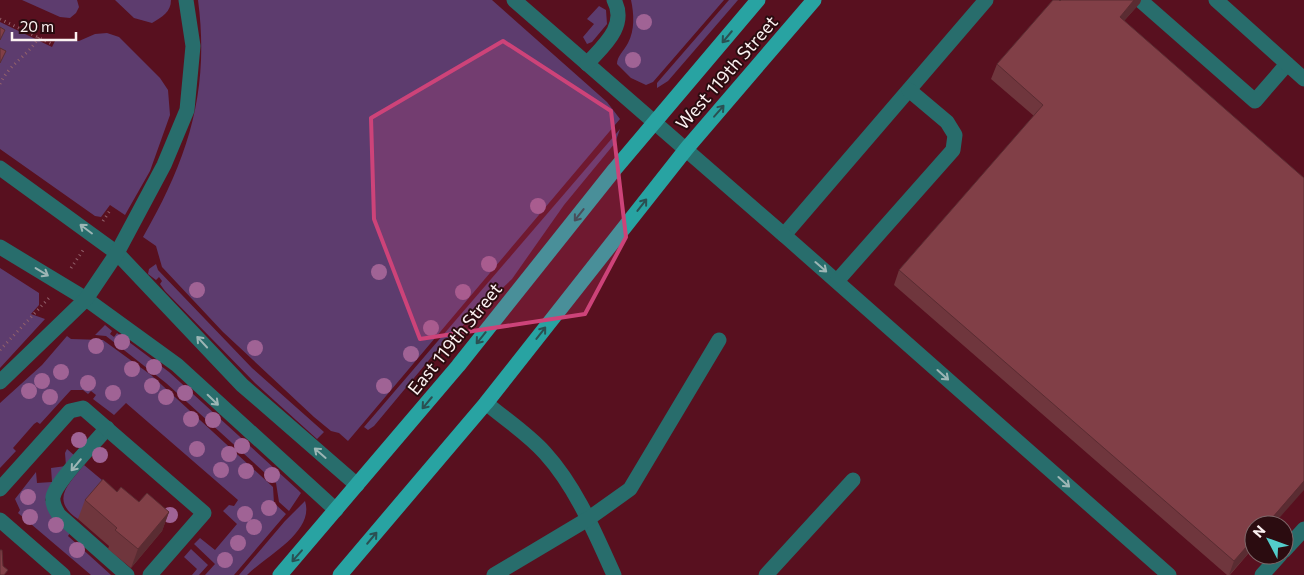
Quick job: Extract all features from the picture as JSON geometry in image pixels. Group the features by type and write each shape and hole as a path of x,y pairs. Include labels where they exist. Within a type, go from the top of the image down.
{"main road":[{"name":"West 119th Street","path":"654,123 758,0"},
{"name":"West 119th Street","path":"687,148 814,0"},
{"name":"East 119th Street","path":"280,575 458,366 654,123"},
{"path":"340,575 486,403 687,148"}],"street":[{"path":"0,382 86,299 117,253 164,165 187,110 193,46 186,0"},
{"path":"514,0 654,123 687,148 1169,575"},
{"path":"587,64 613,34 618,24 619,14 614,0"},
{"path":"784,235 986,0"},
{"path":"1140,0 1255,101 1287,64"},
{"path":"1216,0 1304,80"},
{"path":"837,281 953,150 956,134 948,122 909,90"},
{"path":"0,168 117,253 242,385 357,485"},
{"path":"0,246 86,299 177,365 336,510"},
{"path":"494,575 588,519 630,489 719,340"},
{"path":"486,403 544,452 565,480 588,519 614,575"},
{"path":"0,489 70,411 83,408 204,513 150,575"},
{"path":"107,428 61,482 53,494 52,503 59,515 127,575"},
{"path":"766,575 853,480"},
{"path":"0,520 63,575"},
{"path":"1294,540 1304,529"},
{"path":"1262,575 1271,565"}],"path":[{"path":"0,19 52,44"},
{"path":"0,84 2,76 14,62 34,46 39,37"}],"highlighted area":[{"path":"503,41 611,111 626,237 585,314 420,339 374,219 371,118"}],"shaded area":[{"path":"22,0 77,0 79,7 70,18 60,17"},
{"path":"115,0 171,0 171,4 168,11 152,23 134,18"},
{"path":"198,0 492,0 607,102 620,119 348,441 339,433 331,431 314,417 223,332 162,267 156,246 143,237 172,180 192,123 198,94 201,64"},
{"path":"631,0 724,0 653,82 646,85 631,78 617,64 618,58 632,33 633,16"},
{"path":"729,0 738,0 668,81 657,88 657,83"},
{"path":"599,6 606,10 607,24 592,42 587,44 583,37 594,24 587,19"},
{"path":"0,22 52,47 55,41 79,41 95,34 107,33 119,37 160,78 168,90 170,115 150,171 125,215 110,205 101,217 95,216 0,149"},
{"path":"620,129 615,143 564,205 512,279 439,348 374,426 368,430 364,427"},
{"path":"156,264 158,270 252,368 324,432 317,439 255,383 165,291 160,284 162,281 159,277 156,280 148,274 149,269"},
{"path":"0,268 39,293 39,305 31,314 45,319 0,368"},
{"path":"105,325 112,331 110,334 114,337 117,333 169,372 301,493 289,511 279,502 276,483 166,383 106,336 95,335"},
{"path":"67,336 71,339 103,340 151,375 273,487 274,503 286,514 234,575 205,575 215,564 194,544 200,538 215,550 237,524 223,511 229,505 234,506 238,500 126,403 114,415 93,399 96,395 91,391 88,394 83,390 71,390 40,424 37,422 34,424 13,448 16,451 0,468 0,403 42,365"},
{"path":"67,449 75,456 51,485 45,500 70,533 68,536 111,575 91,575 18,513 20,510 15,499 36,472 37,483 52,482 51,468 66,466 65,453"},
{"path":"84,465 108,485 78,519 70,512 63,499 64,492 72,479"},
{"path":"305,501 306,512 303,523 296,533 247,575 239,575 285,521"},
{"path":"191,549 208,565 199,575 192,575 197,569 184,557"}],"building":[{"path":"1053,0 1134,0 1120,17 1304,178 1304,481 1275,515 1244,515 1244,550 1234,561 899,270 1043,105 997,64"},
{"path":"0,27 5,30 0,40"},
{"path":"0,48 6,51 0,63"},
{"path":"103,479 117,492 121,487 139,502 147,493 169,512 138,549 115,530 117,528 85,500"},
{"path":"0,550 2,550 3,566 8,570 4,575 0,575"}]}
